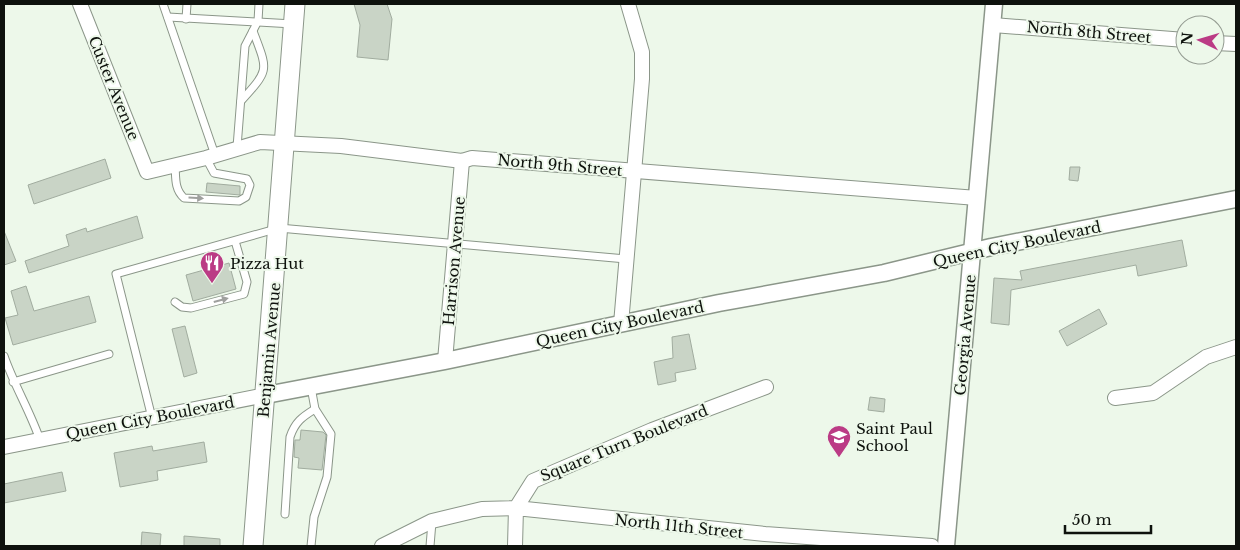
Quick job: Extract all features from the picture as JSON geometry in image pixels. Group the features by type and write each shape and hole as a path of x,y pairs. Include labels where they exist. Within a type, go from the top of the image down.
{"main road":[{"name":"Benjamin Avenue","path":"253,546 295,4"}],"street":[{"name":"Custer Avenue","path":"80,4 147,172"},
{"path":"621,324 642,79 642,52 628,4"},
{"name":"Georgia Avenue","path":"946,546 994,4"},
{"name":"North 8th Street","path":"993,25 1175,39"},
{"name":"North 9th Street","path":"147,172 260,142 342,146 462,161 472,158 977,198"},
{"name":"Harrison Avenue","path":"445,361 462,161"},
{"name":"Queen City Boulevard","path":"4,447 445,361 719,303 884,273 972,252 1236,199"},
{"path":"1115,398 1153,393 1206,357 1236,347"},
{"name":"Square Turn Boulevard","path":"516,508 533,481 652,430 766,387"},
{"path":"382,546 432,521 482,509 516,508 514,546"},
{"name":"North 11th Street","path":"516,508 764,540 932,546"}],"lane":[{"path":"163,4 211,156 214,174 247,179 250,185 246,197 239,201 184,198 176,186 175,164"},
{"path":"186,19 187,4"},
{"path":"237,147 245,46 258,21 260,4"},
{"path":"168,17 293,24"},
{"path":"241,101 263,77 264,62 253,31"},
{"path":"152,418 116,274 279,228 455,242 626,259"},
{"path":"175,302 182,307 191,308 244,294 247,282 235,241"},
{"path":"13,382 109,354"},
{"path":"4,356 13,382 30,414 40,440"},
{"path":"311,387 315,409 330,434 327,477 314,517 311,546"},
{"path":"285,514 290,437 299,419 315,409"},
{"path":"430,546 432,521"}],"building":[{"path":"354,4 387,4 392,19 388,60 357,57 360,25"},
{"path":"105,159 111,178 34,204 28,185"},
{"path":"1070,167 1080,167 1078,181 1069,180"},
{"path":"207,183 240,186 240,195 206,192"},
{"path":"137,216 143,238 29,273 25,261 69,246 66,235 86,228 87,232"},
{"path":"4,231 16,261 4,265"},
{"path":"1182,240 1187,266 1138,276 1136,265 1011,290 1009,325 991,323 994,278 1022,280 1020,271"},
{"path":"229,263 236,289 193,301 186,275"},
{"path":"26,286 34,311 89,296 96,322 13,345 5,318 18,315 11,291"},
{"path":"1099,309 1107,324 1067,346 1059,331"},
{"path":"185,326 197,373 184,377 172,329"},
{"path":"689,334 696,369 675,373 676,381 658,385 654,362 673,358 672,337"},
{"path":"870,397 885,399 884,412 868,410"},
{"path":"301,430 323,432 326,435 322,470 298,468 299,458 294,457 295,440 300,440"},
{"path":"204,442 207,462 157,471 158,480 120,487 114,453 152,446 153,451"},
{"path":"62,472 66,491 4,503 4,484"},
{"path":"142,532 161,534 160,546 141,546"},
{"path":"184,536 220,539 220,546 184,546"}],"place":[{"name":"Pizza Hut","path":"212,284"},
{"name":"Saint Paul School","path":"839,458"}]}
